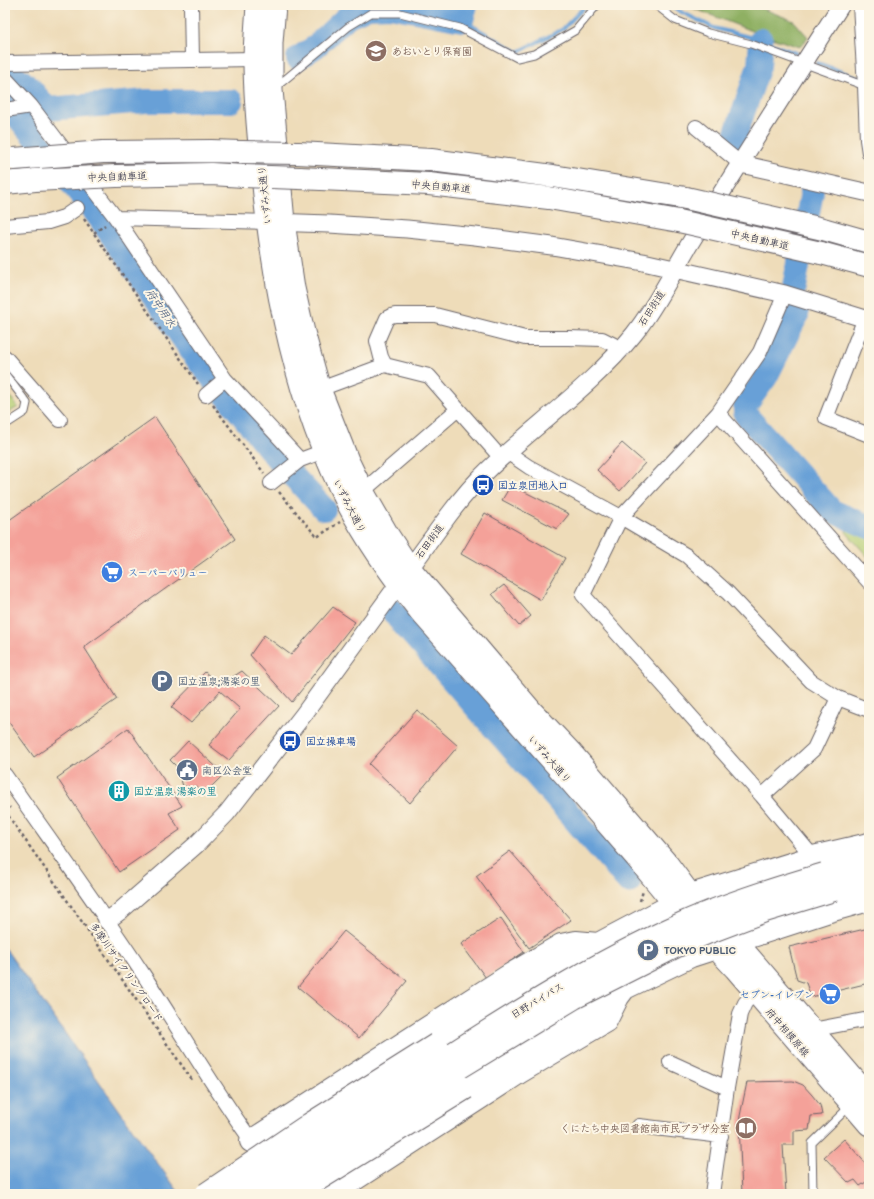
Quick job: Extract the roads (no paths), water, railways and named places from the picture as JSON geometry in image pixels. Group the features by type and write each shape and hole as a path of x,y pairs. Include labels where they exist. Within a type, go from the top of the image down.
{"highway":[{"path":"9,159 103,152 211,151 298,153 431,160 553,176 686,198 823,229 869,242"},
{"name":"中央自動車道","path":"5,183 116,176 211,174 429,184 549,198 678,221 821,253 869,266"},
{"path":"206,1194 310,1124 598,944 682,900 824,874 869,844"},
{"name":"日野バイパス","path":"233,1194 502,1021 585,972 685,922 743,899 824,874 869,863"},
{"name":"日野バイパス","path":"267,1194 454,1071 574,998 677,946 707,933 772,909 824,874 869,882"},
{"path":"295,1194 466,1088 582,1013 625,988 691,956 826,912 869,900"},
{"path":"251,1141 508,976 562,944 576,942 598,944"},
{"path":"332,1194 520,1072 606,1021 618,997 625,988"}],"main road":[{"name":"いずみ大通り","path":"257,5 254,59 257,130 275,222 320,389 336,433 363,491 389,536 404,576 420,612 520,724 636,858 682,900"},
{"name":"いずみ大通り","path":"275,5 272,43 275,222 277,287 284,324 305,398 333,474 362,530 404,576"},
{"name":"府中相模原線","path":"682,900 736,941 812,1030 860,1100 869,1125"},
{"name":"府中相模原線","path":"682,900 715,949 735,969 754,993 860,1100"}],"street":[{"path":"191,5 192,59"},
{"name":"石田街道","path":"107,921 187,853 222,818 304,714 462,498 504,455 594,376 622,349 636,332 656,303 691,242 841,5"},
{"path":"861,5 869,14"},
{"path":"861,5 867,140 869,153"},
{"path":"5,63 254,59"},
{"path":"5,78 116,218 216,387 298,462"},
{"path":"5,110 27,107"},
{"path":"696,127 741,164 869,193"},
{"path":"5,226 48,222 64,217 77,208"},
{"path":"116,218 275,222 407,229 475,236 552,246 643,262 785,294 867,319 826,418 869,435"},
{"path":"785,294 760,352 718,413 621,517 583,594 762,796 824,874"},
{"path":"384,365 377,341 387,318 395,315 435,315 525,338 602,339 622,349"},
{"path":"5,357 60,420"},
{"path":"320,389 384,365 429,376 458,409 504,455 621,517 687,556 728,593 811,681 838,698 869,710"},
{"path":"363,491 458,409"},
{"path":"718,413 869,582"},
{"path":"274,481 298,462 324,452"},
{"path":"762,796 814,749 838,698"},
{"path":"5,775 107,921 156,994 203,1070 251,1141 290,1194"},
{"path":"712,1194 727,1088 740,1014 745,1003 754,993"},
{"path":"812,1030 869,1019"},
{"path":"670,1062 727,1088"},
{"path":"639,1126 721,1136"}],"lane":[{"path":"272,90 348,27 371,14 400,14 460,28 517,58 534,54 576,30 596,5"},
{"path":"656,5 675,20 708,33 765,48 865,86"},
{"path":"5,374 27,402 26,412 5,425"},
{"path":"813,1194 812,1143 860,1100"}],"water":[{"path":"5,948 134,1131 180,1194 5,1194"}],"waterway":[{"path":"298,58 315,47 348,16 368,7 390,6 462,20 466,5"},
{"path":"462,20 518,52 563,29 586,5"},
{"path":"667,5 714,28 761,40 796,53"},
{"path":"740,144 736,133 759,66 761,40"},
{"path":"817,63 859,78"},
{"path":"14,75 30,88 47,109 147,101 231,101"},
{"name":"府中用水","path":"5,101 98,216 199,362 280,462 324,509"},
{"path":"794,287 812,187"},
{"path":"797,315 766,377 745,406 745,414 832,511 869,527"},
{"path":"392,610 629,882"}],"place":[{"name":"あおいとり保育園","path":"376,51"},
{"name":"国立泉団地入口","path":"483,485"},
{"name":"スーパーバリュー","path":"112,572"},
{"name":"国立温泉;湯楽の里","path":"162,681"},
{"name":"国立操車場","path":"290,741"},
{"name":"南区公会堂","path":"187,770"},
{"name":"国立温泉 湯楽の里","path":"119,791"},
{"name":"TOKYO PUBLIC","path":"648,950"},
{"name":"セブン-イレブン","path":"830,994"},
{"name":"くにたち中央図書館南市民プラザ分室","path":"746,1128"}]}
